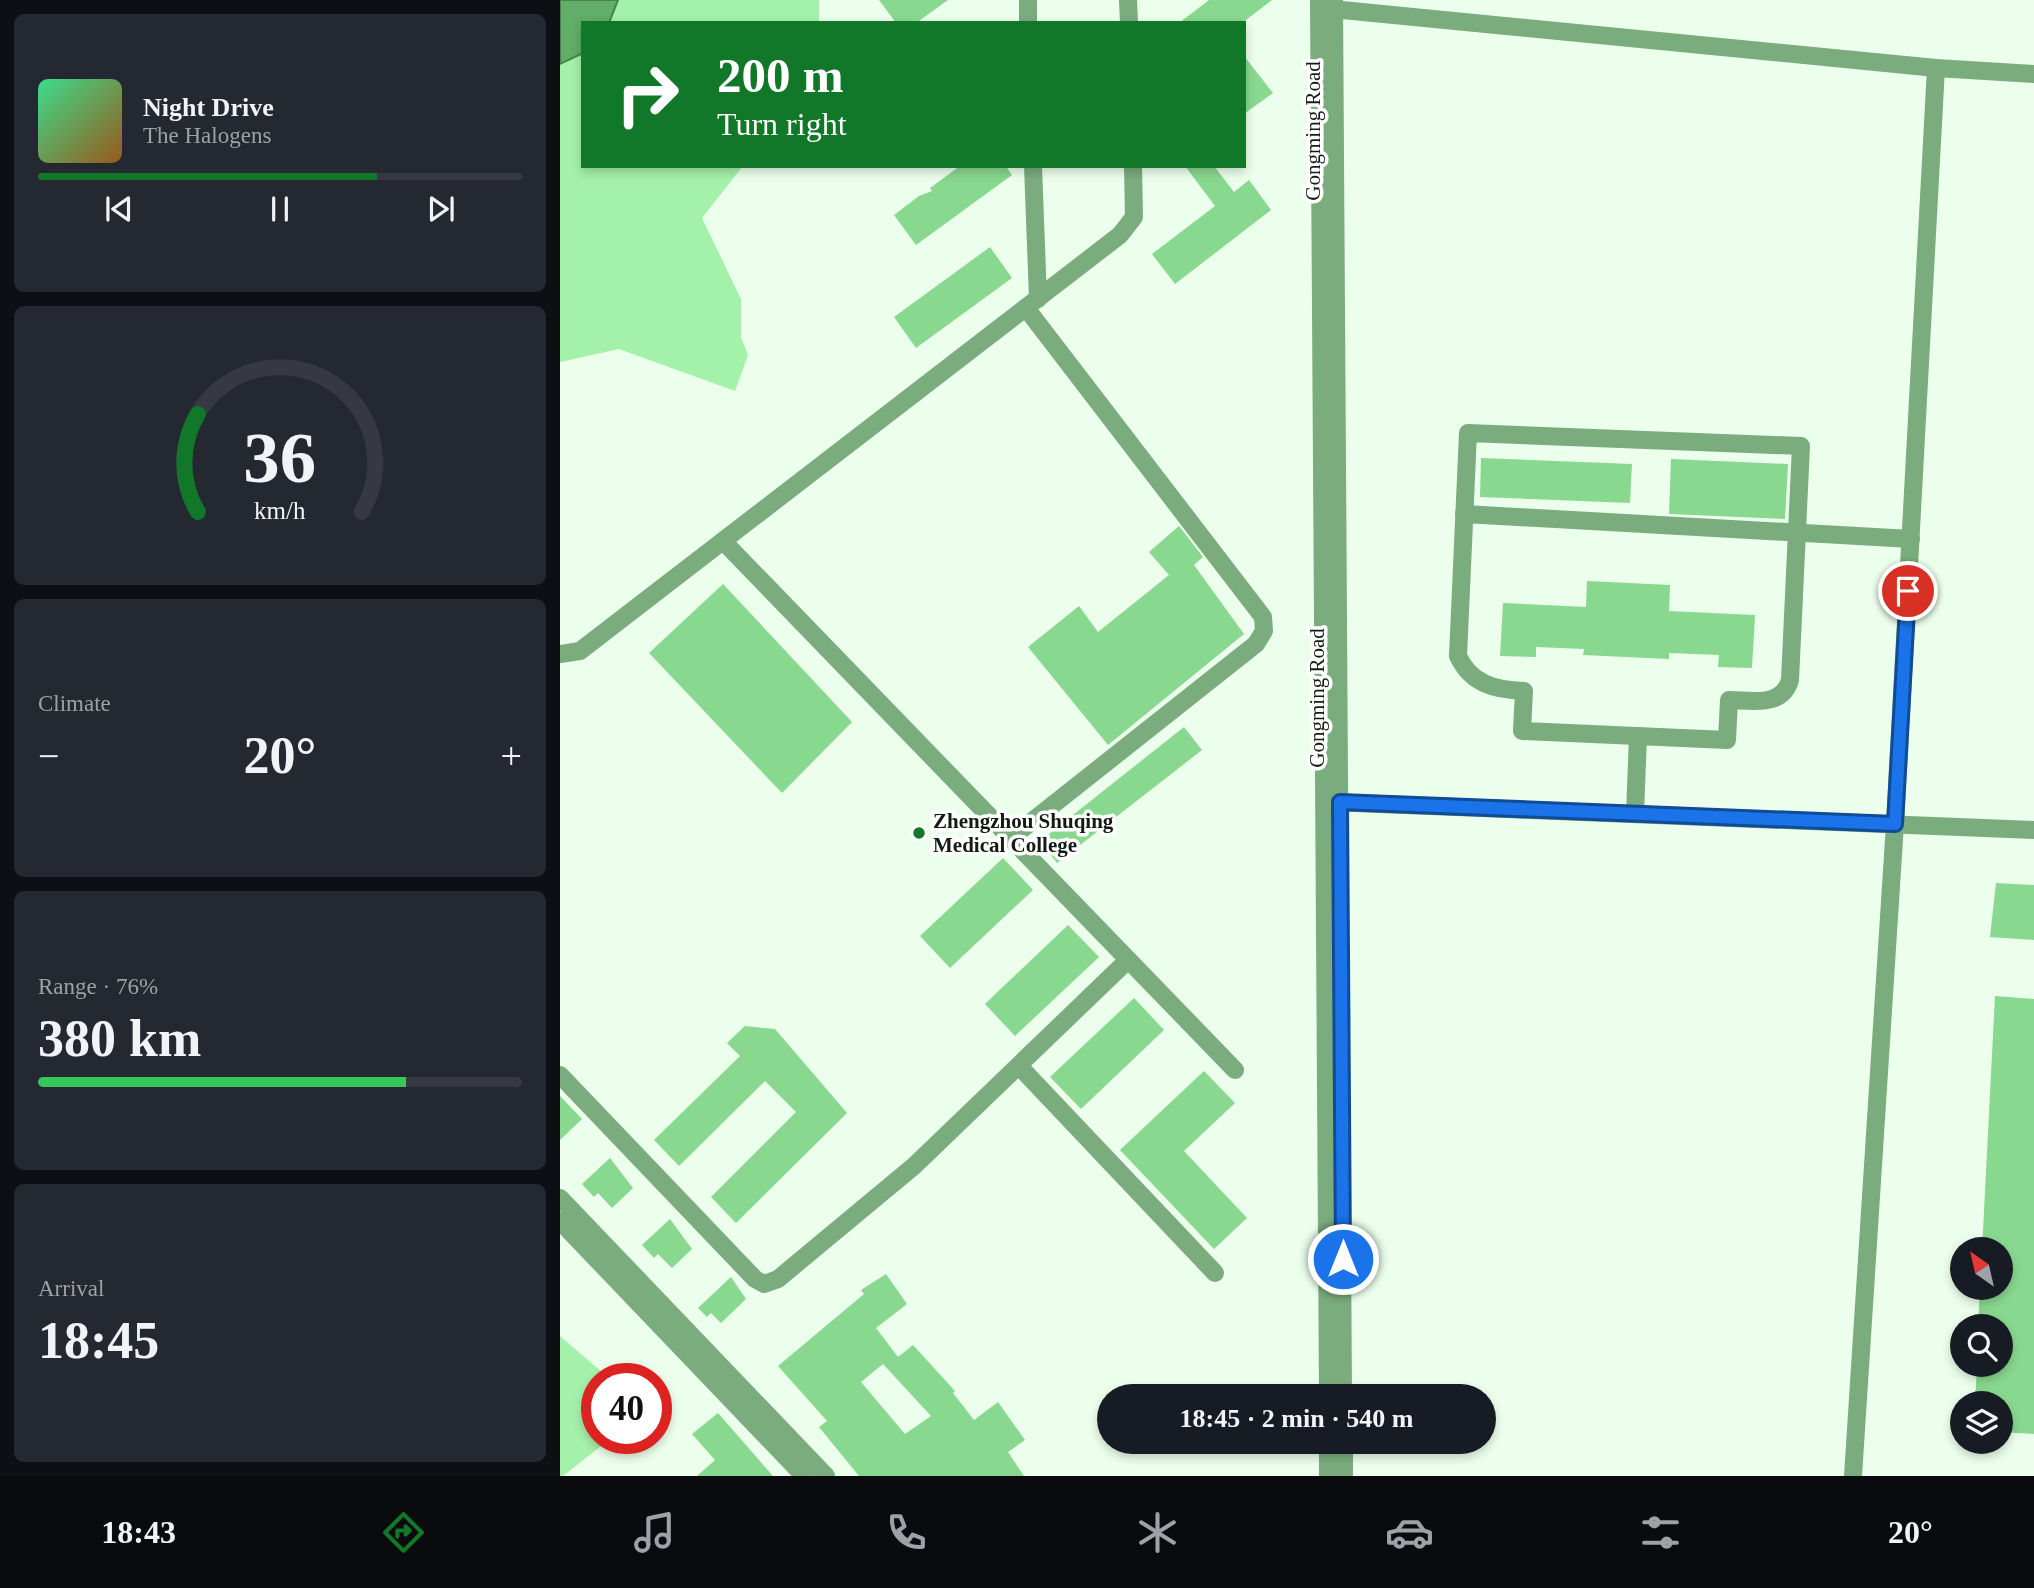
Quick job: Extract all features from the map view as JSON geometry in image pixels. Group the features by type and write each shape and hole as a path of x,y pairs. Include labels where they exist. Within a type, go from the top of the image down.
{"street":[{"path":"1028,0 1028,21"},
{"path":"1128,0 1129,21"},
{"path":"1327,4 1936,68 2034,74"},
{"name":"Gongming Road","path":"1327,4 1332,802 1343,1384"},
{"path":"1853,1476 1895,824 1936,68"},
{"path":"1011,838 1256,644 1265,625 1263,617 1032,303 1033,168"},
{"path":"560,654 580,651 1120,235 1134,217 1133,168"},
{"path":"1468,433 1801,446 1797,534 1790,680 1784,692 1769,701 1729,700 1727,740 1522,731 1524,691 1497,690 1478,681 1463,666 1458,656 1468,433"},
{"path":"1464,514 1911,539"},
{"path":"723,541 1235,1070"},
{"path":"1635,814 1638,736"},
{"path":"1332,802 2034,830"},
{"name":"Gongming Road","path":"1328,1384 1332,802"},
{"path":"560,1076 755,1279 764,1284 778,1279 914,1166 1128,960"},
{"path":"1019,1066 1215,1273"},
{"path":"560,1198 825,1476"},
{"path":"560,1221 804,1476"},
{"path":"1328,1454 1328,1476"},
{"path":"1344,1454 1344,1476"}],"shaded area":[{"path":"560,0 819,0 819,21 581,21 581,168 741,168 702,218 741,299 741,337 748,355 735,391 619,349 560,362"},
{"path":"560,0 618,0 610,21 581,21 581,54 560,64"},
{"path":"560,1336 591,1363 581,1363 581,1454 591,1454 560,1476"}],"building":[{"path":"879,0 948,0 919,21 895,21"},
{"path":"1209,0 1272,0 1245,21 1182,21"},
{"path":"1246,59 1273,93 1246,113"},
{"path":"957,168 1007,168 1012,175 916,245 894,215 919,196 932,191 930,188"},
{"path":"1186,168 1216,168 1234,192 1249,180 1271,210 1175,284 1152,254 1215,206"},
{"path":"990,247 1012,278 916,348 894,317"},
{"path":"1481,458 1632,464 1630,503 1480,497"},
{"path":"1671,459 1788,464 1785,519 1669,514"},
{"path":"1179,526 1203,557 1194,565 1244,634 1108,745 1028,647 1079,606 1098,632 1169,575 1149,552"},
{"path":"1587,581 1670,585 1669,611 1755,615 1752,668 1718,667 1719,655 1669,653 1669,659 1583,655 1584,649 1536,647 1536,657 1500,656 1503,603 1586,607"},
{"path":"723,584 852,722 782,793 649,653"},
{"path":"1184,727 1202,750 1057,863 1040,841"},
{"path":"1003,858 1033,890 950,968 920,936"},
{"path":"1996,883 2034,885 2034,940 1990,937"},
{"path":"1068,925 1099,957 1015,1036 985,1004"},
{"path":"1995,996 2034,999 2034,1434 2013,1433 2013,1391 1976,1391 1976,1377 2013,1377 2013,1314 1979,1314 1979,1300 2013,1300 2013,1237 1983,1237"},
{"path":"1134,998 1164,1030 1081,1109 1050,1077"},
{"path":"745,1026 775,1029 847,1113 736,1223 711,1197 796,1112 765,1081 679,1166 654,1140 740,1056 727,1043"},
{"path":"1204,1071 1235,1103 1184,1151 1247,1218 1214,1249 1120,1150"},
{"path":"560,1096 582,1119 560,1140"},
{"path":"610,1158 633,1188 612,1208 598,1193 594,1197 582,1184"},
{"path":"670,1219 692,1249 672,1268 658,1254 654,1258 642,1245"},
{"path":"886,1274 907,1304 876,1328 898,1357 913,1345 955,1391 953,1393 974,1420 998,1402 1025,1440 1008,1452 1024,1476 859,1476 819,1427 827,1421 778,1366 864,1294 861,1290","holes":["883,1364 931,1416 905,1434 861,1382"]},
{"path":"731,1277 746,1299 721,1323 711,1313 707,1317 698,1308"},
{"path":"718,1413 773,1476 697,1476 715,1460 692,1434"}],"place":[{"name":"Zhengzhou Shuqing Medical College","path":"919,833"}],"route":[{"path":"1343,1259 1340,802 1895,824 1908,591"}]}
